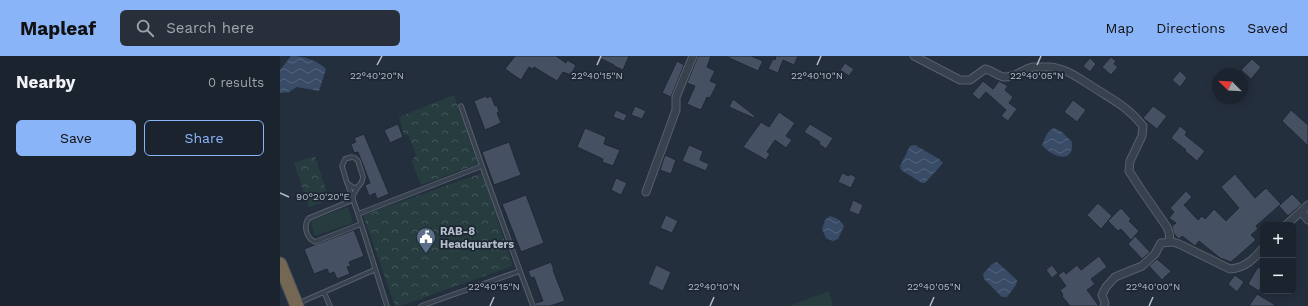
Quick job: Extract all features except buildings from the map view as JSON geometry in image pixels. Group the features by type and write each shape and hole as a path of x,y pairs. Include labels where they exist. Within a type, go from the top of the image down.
{"highway":[{"path":"280,264 293,304"}],"street":[{"path":"646,192 676,110 676,97 693,56"},
{"path":"914,56 960,80 970,80 984,69 990,70 1003,77 1011,76 1033,68 1049,67 1061,69 1075,75 1092,87 1116,100 1133,113 1143,126 1142,136 1130,161 1129,171 1145,197 1167,227 1170,242"},
{"path":"1289,222 1308,205"},
{"path":"1301,211 1308,220"},
{"path":"1104,306 1105,303 1102,295 1106,287 1115,277 1142,266 1155,254 1161,243 1170,242 1179,244 1230,269 1240,268 1260,251"}],"lane":[{"path":"461,106 534,306"},
{"path":"353,200 355,192 363,181 363,177 355,158 348,158 343,162 342,166 374,270 387,306"},
{"path":"358,214 482,166"},
{"path":"347,184 354,188 358,187"},
{"path":"353,200 309,218 305,227 310,239 315,242 361,224"},
{"path":"293,304 374,270"},
{"path":"421,306 520,270"},
{"path":"324,292 330,306"}],"green space":[{"path":"454,95 478,164 421,185 412,162 416,154 408,134 404,135 399,117"},
{"path":"315,156 329,200 309,207 294,163"},
{"path":"482,173 513,266 400,306 395,306 363,215"},
{"path":"348,207 353,223 315,236 310,220"},
{"path":"829,291 833,306 789,306"}],"water":[{"path":"291,56 310,59 326,69 319,91 297,87 289,92 280,93 280,70"},
{"path":"1054,128 1062,132 1072,142 1070,154 1062,157 1051,153 1042,145 1045,137"},
{"path":"915,145 939,159 943,163 925,183 922,183 901,170 900,166 910,146"},
{"path":"830,216 841,222 844,226 838,239 833,241 826,238 822,229 825,220"},
{"path":"997,262 1017,280 1016,285 1007,297 1002,297 984,279 983,274 992,264"}],"place":[{"name":"RAB-8 Headquarters","path":"426,254"}]}
